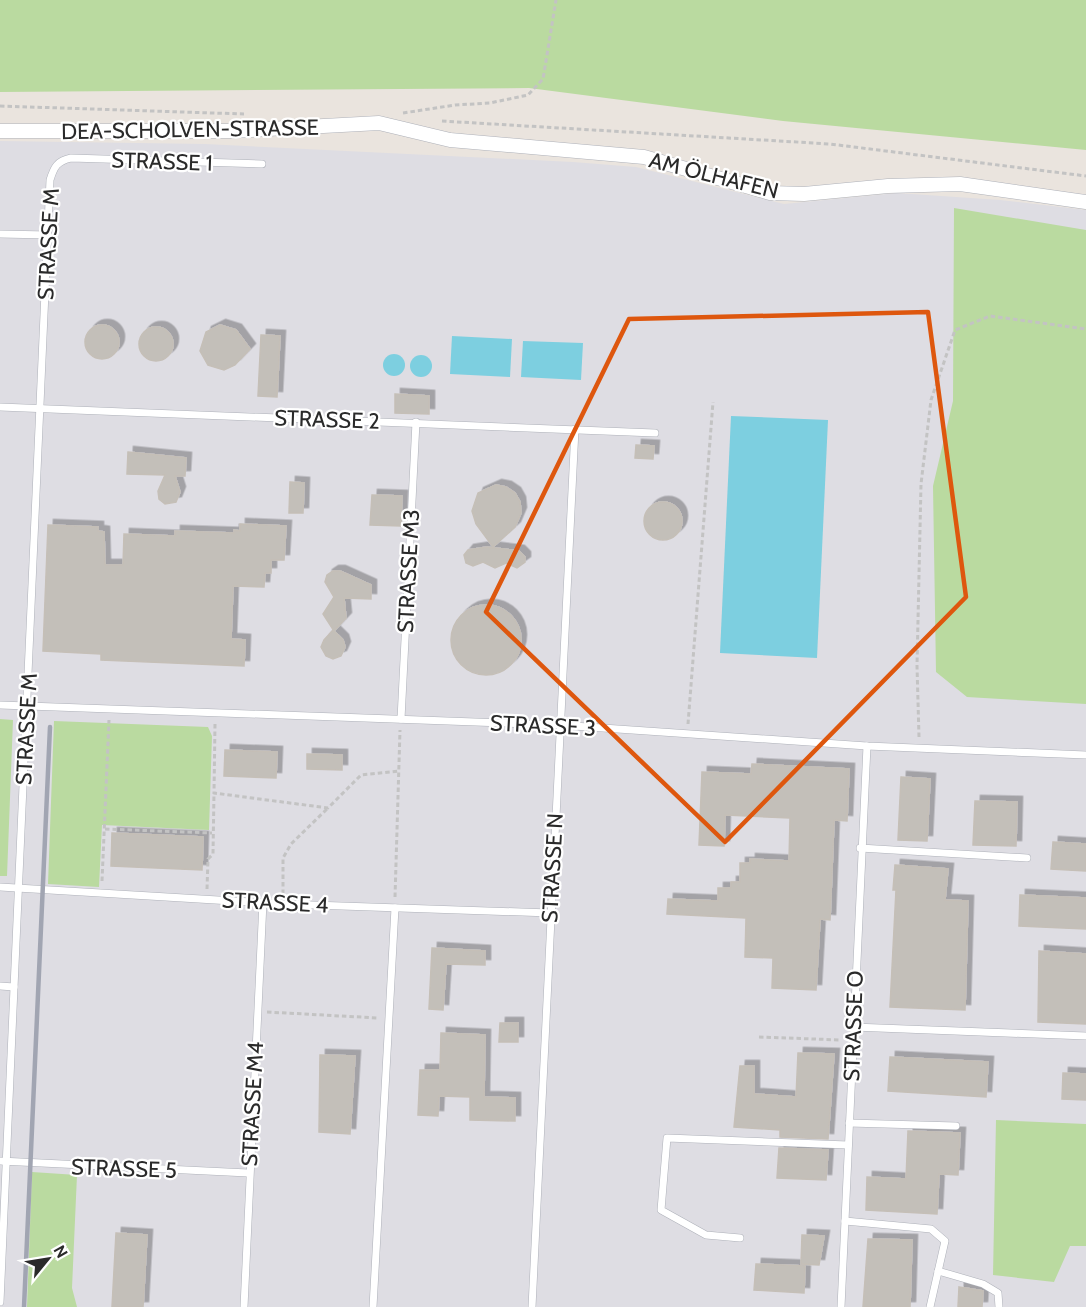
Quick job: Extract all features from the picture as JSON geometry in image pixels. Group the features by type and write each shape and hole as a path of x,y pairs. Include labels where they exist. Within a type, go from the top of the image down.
{"street":[{"name":"DEA-SCHOLVEN-STRASSE","path":"0,131 232,131 379,123"},
{"name":"AM ÖLHAFEN","path":"379,123 450,140 644,157 770,193 804,194 888,186 960,184 1086,202"}],"lane":[{"name":"STRASSE 1","path":"62,160 71,158 262,164"},
{"name":"STRASSE M","path":"0,1302 3,1161 19,888 48,235 51,180 54,168 62,160"},
{"path":"0,234 48,235"},
{"name":"STRASSE 2","path":"0,407 654,433"},
{"name":"STRASSE M3","path":"400,719 416,422"},
{"name":"STRASSE N","path":"532,1307 575,429"},
{"name":"STRASSE 3","path":"0,705 559,725 867,746 1086,755"},
{"name":"STRASSE O","path":"841,1307 860,848 867,746"},
{"path":"860,848 1027,858"},
{"name":"STRASSE 4","path":"0,887 283,904 550,913"},
{"name":"STRASSE M4","path":"244,1307 248,1173 263,902"},
{"path":"374,1307 394,908"},
{"path":"0,986 14,987"},
{"path":"853,1027 1086,1036"},
{"path":"849,1123 956,1126"},
{"path":"740,1238 706,1235 661,1210 667,1138 848,1145"},
{"name":"STRASSE 5","path":"3,1161 248,1173"},
{"path":"845,1221 931,1229 945,1241 930,1307"},
{"path":"938,1271 982,1284 998,1293 999,1307"}],"path":[{"path":"399,114 455,105 490,103 528,95 543,80 556,0"},
{"path":"0,106 245,114"},
{"path":"437,121 830,144 1086,176"},
{"path":"920,748 917,666 921,484 931,400 955,330 990,316 1086,329"},
{"path":"687,735 713,402"},
{"path":"101,892 109,709"},
{"path":"207,898 214,793 216,714"},
{"path":"394,908 400,719"},
{"path":"283,904 284,858 291,844 361,775 399,771"},
{"path":"214,793 327,808"},
{"path":"105,828 212,833"},
{"path":"257,1011 389,1018"},
{"path":"759,1036 852,1040"}],"highlighted area":[{"path":"928,312 966,597 725,842 486,612 629,319"}],"shaded area":[{"path":"0,141 205,144 573,162 636,167 784,204 897,193 1000,200 1086,210 1086,1307 0,1307"}],"green space":[{"path":"0,0 1086,0 1086,150 783,121 529,88 0,92"},
{"path":"954,208 1086,230 1086,704 967,697 936,672 933,486 953,401"},
{"path":"0,719 13,720 7,876 0,876"},
{"path":"54,721 208,727 212,736 209,830 102,825 99,887 48,884"},
{"path":"996,1120 1086,1124 1086,1246 1070,1246 1054,1282 993,1275"},
{"path":"32,1172 77,1175 72,1288 77,1307 27,1307"}],"water":[{"path":"452,336 512,339 510,377 450,374"},
{"path":"523,341 583,343 581,380 521,377"},
{"path":"394,354 402,357 405,365 402,373 394,376 386,373 383,365 386,357"},
{"path":"421,355 429,358 432,366 429,374 421,377 413,374 410,366 413,358"},
{"path":"731,416 828,420 817,658 720,653"}],"building":[{"path":"102,325 114,330 119,342 114,354 102,359 90,354 85,342 90,330"},
{"path":"220,325 236,330 250,349 235,365 224,370 208,365 200,351 206,332"},
{"path":"156,327 168,332 173,344 168,356 156,361 144,356 139,344 144,332"},
{"path":"261,335 280,336 277,397 258,396"},
{"path":"395,394 429,396 429,414 395,413"},
{"path":"636,445 654,446 653,459 635,458"},
{"path":"128,452 186,458 185,476 175,476 180,492 176,502 165,504 159,499 158,491 165,475 127,474"},
{"path":"290,482 304,483 303,513 289,513"},
{"path":"496,485 506,487 515,493 520,502 521,513 515,527 493,547 476,524 472,511 478,493"},
{"path":"372,495 402,496 401,526 370,525"},
{"path":"663,502 676,508 682,521 676,534 663,540 650,534 644,521 650,508"},
{"path":"240,524 286,526 284,560 271,560 271,573 265,573 264,587 233,586 231,639 245,640 244,666 101,660 101,654 43,651 48,525 98,527 98,531 104,532 105,565 123,565 124,534 175,536 175,531 234,533 234,530 240,531"},
{"path":"487,547 519,551 525,557 525,562 517,568 506,563 495,568 483,562 473,566 466,563 464,555 468,550"},
{"path":"333,571 340,571 371,585 371,599 344,598 346,618 334,631 323,614 334,597 325,582 327,575"},
{"path":"486,605 499,608 511,615 518,627 521,640 518,653 511,665 499,672 486,675 473,672 461,665 454,653 451,640 454,627 461,615 473,608"},
{"path":"333,630 343,640 345,647 341,656 333,659 326,656 321,647"},
{"path":"225,750 277,752 276,778 224,776"},
{"path":"307,754 342,755 342,770 307,769"},
{"path":"752,764 849,769 847,821 834,820 830,920 820,919 816,990 772,988 773,958 745,957 746,918 667,914 668,899 718,901 718,888 731,888 731,882 740,882 740,863 750,863 750,859 789,861 790,818 725,815 724,846 699,845 702,772 751,774"},
{"path":"901,777 930,779 927,841 898,840"},
{"path":"975,801 1017,802 1016,846 973,845"},
{"path":"112,833 203,837 202,870 111,866"},
{"path":"1053,842 1086,844 1086,871 1051,869"},
{"path":"895,865 948,869 945,900 968,901 965,1010 890,1007 896,890 893,890"},
{"path":"1020,895 1086,898 1086,929 1019,926"},
{"path":"432,948 485,951 485,965 446,964 443,1010 429,1009"},
{"path":"1039,951 1086,954 1086,1024 1038,1022"},
{"path":"500,1023 518,1023 518,1042 499,1042"},
{"path":"441,1033 485,1035 484,1097 515,1098 515,1121 470,1120 470,1097 439,1096 438,1116 418,1115 420,1070 440,1070"},
{"path":"798,1053 834,1054 828,1139 780,1137 780,1130 734,1127 740,1066 754,1066 754,1094 796,1097"},
{"path":"320,1055 355,1056 350,1134 319,1132"},
{"path":"890,1057 988,1062 986,1097 888,1091"},
{"path":"1063,1073 1086,1074 1086,1100 1062,1099"},
{"path":"908,1131 960,1133 958,1175 939,1174 937,1214 866,1210 867,1177 906,1179"},
{"path":"779,1148 828,1150 826,1180 777,1178"},
{"path":"116,1233 147,1235 143,1307 112,1307"},
{"path":"802,1235 824,1236 819,1265 801,1264"},
{"path":"868,1239 912,1240 910,1307 863,1307"},
{"path":"756,1264 805,1266 804,1293 754,1290"},
{"path":"959,1287 983,1291 982,1307 958,1307"}],"railway":[{"path":"24,1307 50,727"}]}
